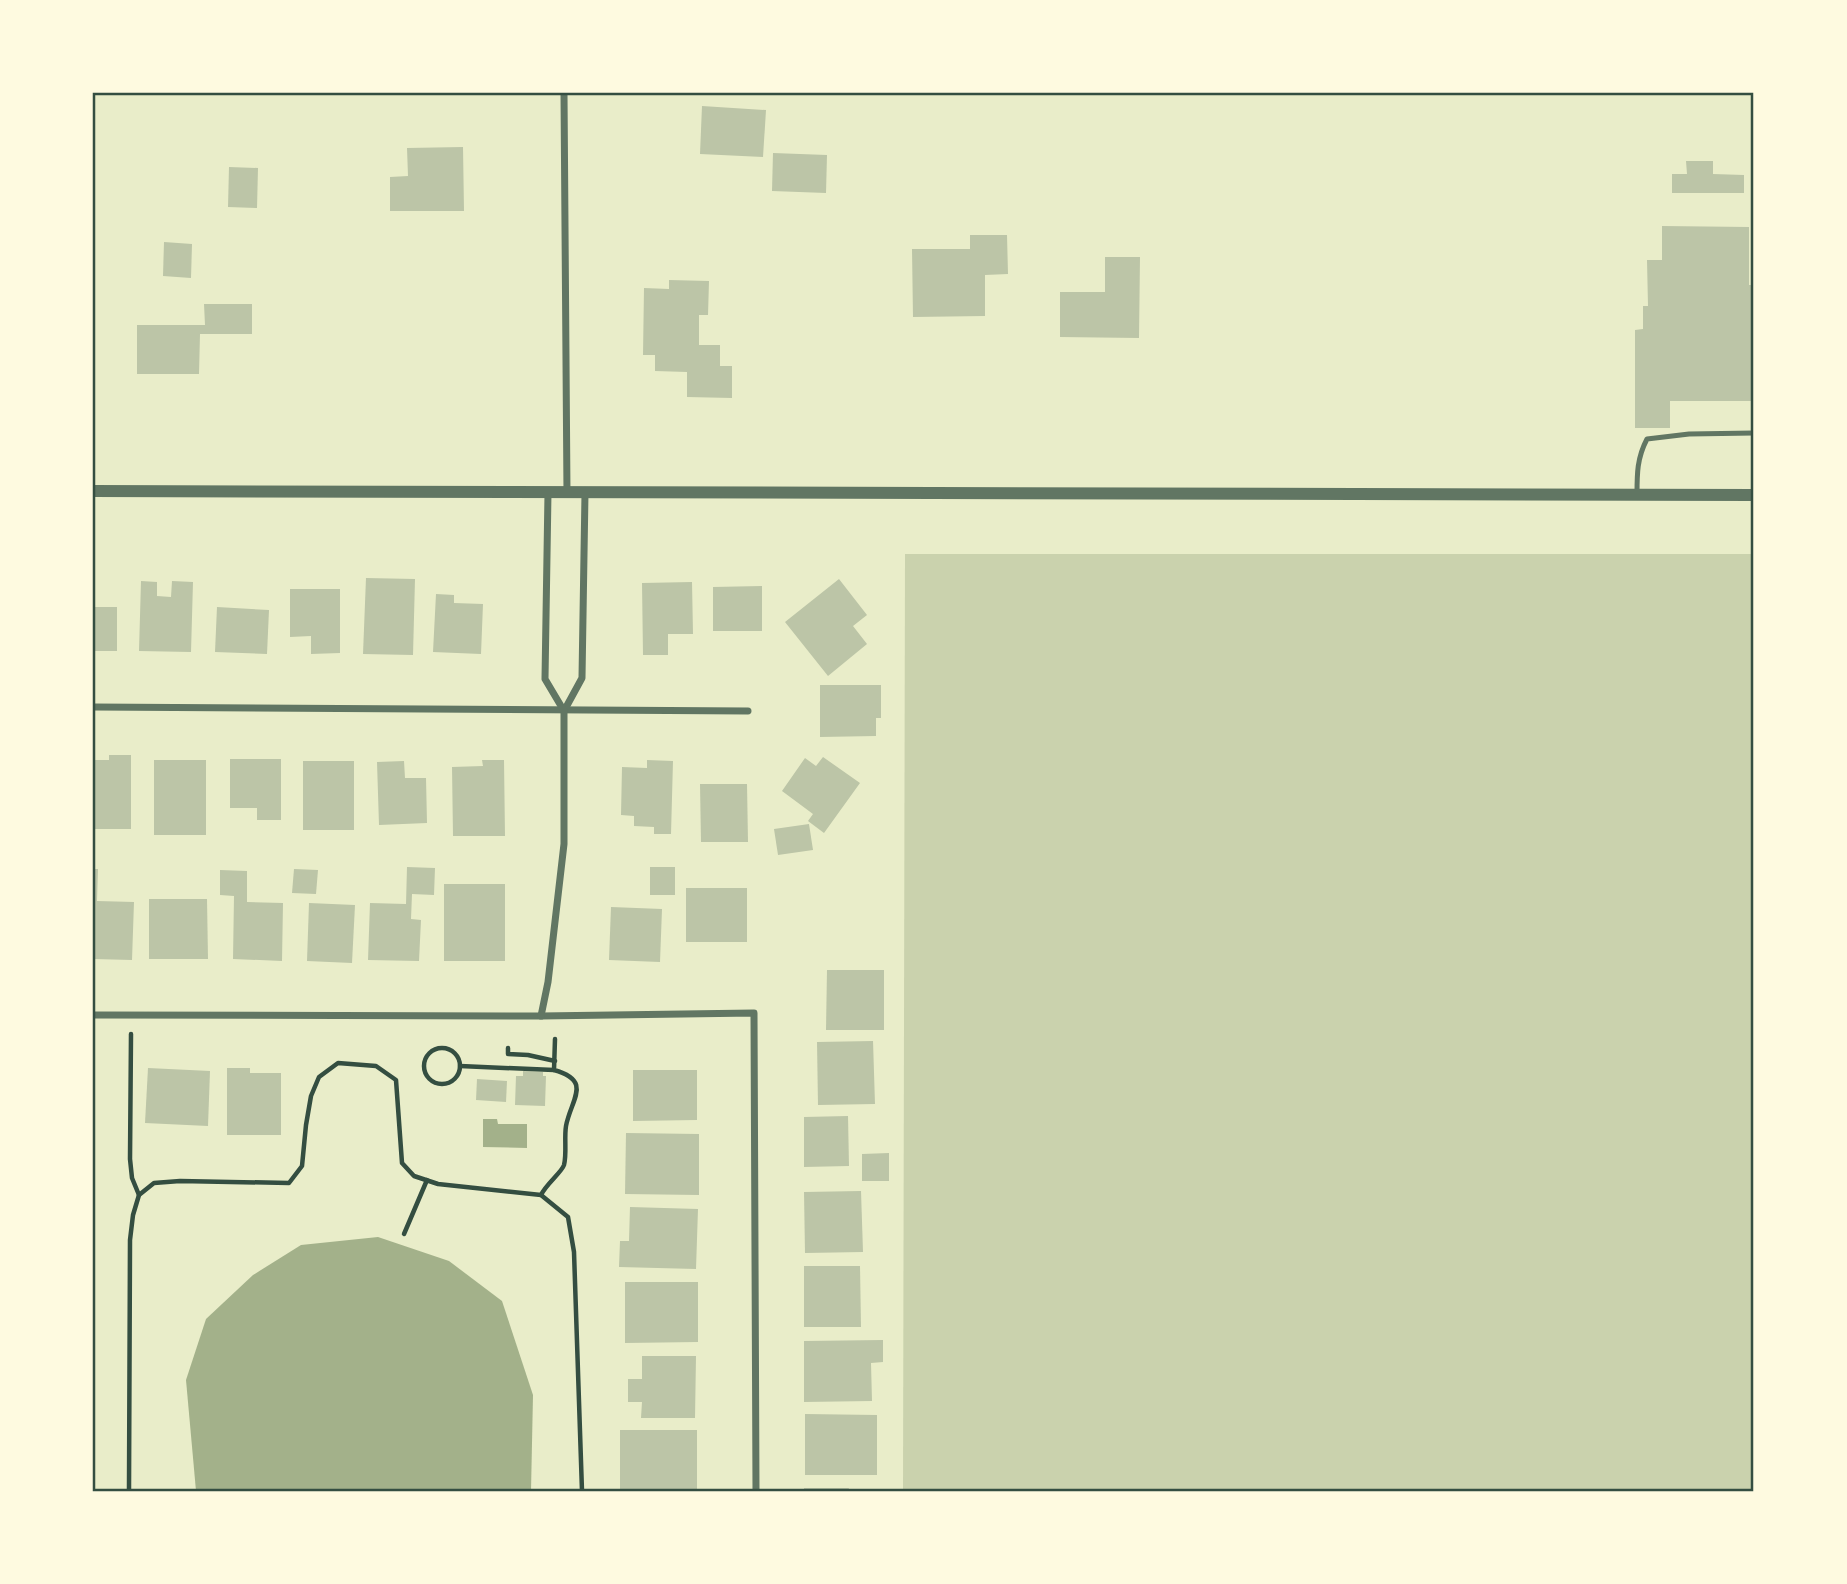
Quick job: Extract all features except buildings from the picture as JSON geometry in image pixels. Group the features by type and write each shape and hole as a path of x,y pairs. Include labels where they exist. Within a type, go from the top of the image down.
{"street":[{"path":"564,93 567,493"},
{"path":"93,491 1754,495"},
{"path":"548,493 545,679 564,711"},
{"path":"541,1016 548,982 564,844 564,711 582,678 585,493"},
{"path":"93,707 748,711"},
{"path":"93,1015 541,1016 754,1013 756,1491"}],"lane":[{"path":"1637,494 1637,465 1640,451 1647,439 1689,434 1754,433"}],"path":[{"path":"131,1034 130,1159 132,1178 139,1195"},
{"path":"554,1070 555,1039"},
{"path":"440,1047 456,1054 460,1066 457,1077 447,1084 429,1079 423,1068 429,1052 440,1047"},
{"path":"508,1048 508,1054 555,1061"},
{"path":"129,1491 130,1240 139,1195 154,1183 289,1183 302,1166 308,1116 319,1077 338,1063 376,1066 396,1080 402,1163 414,1176 438,1184 541,1195 568,1217 574,1252 582,1491"},
{"path":"460,1066 554,1070 568,1074 575,1080 578,1096 566,1125 564,1164 541,1195"},
{"path":"404,1234 427,1180"}],"shaded area":[{"path":"905,554 1754,554 1754,1491 903,1491"},
{"path":"483,1119 497,1119 498,1124 527,1124 527,1148 483,1147"},
{"path":"378,1237 449,1261 502,1301 533,1395 531,1491 196,1491 186,1380 206,1319 253,1275 301,1245"}]}
